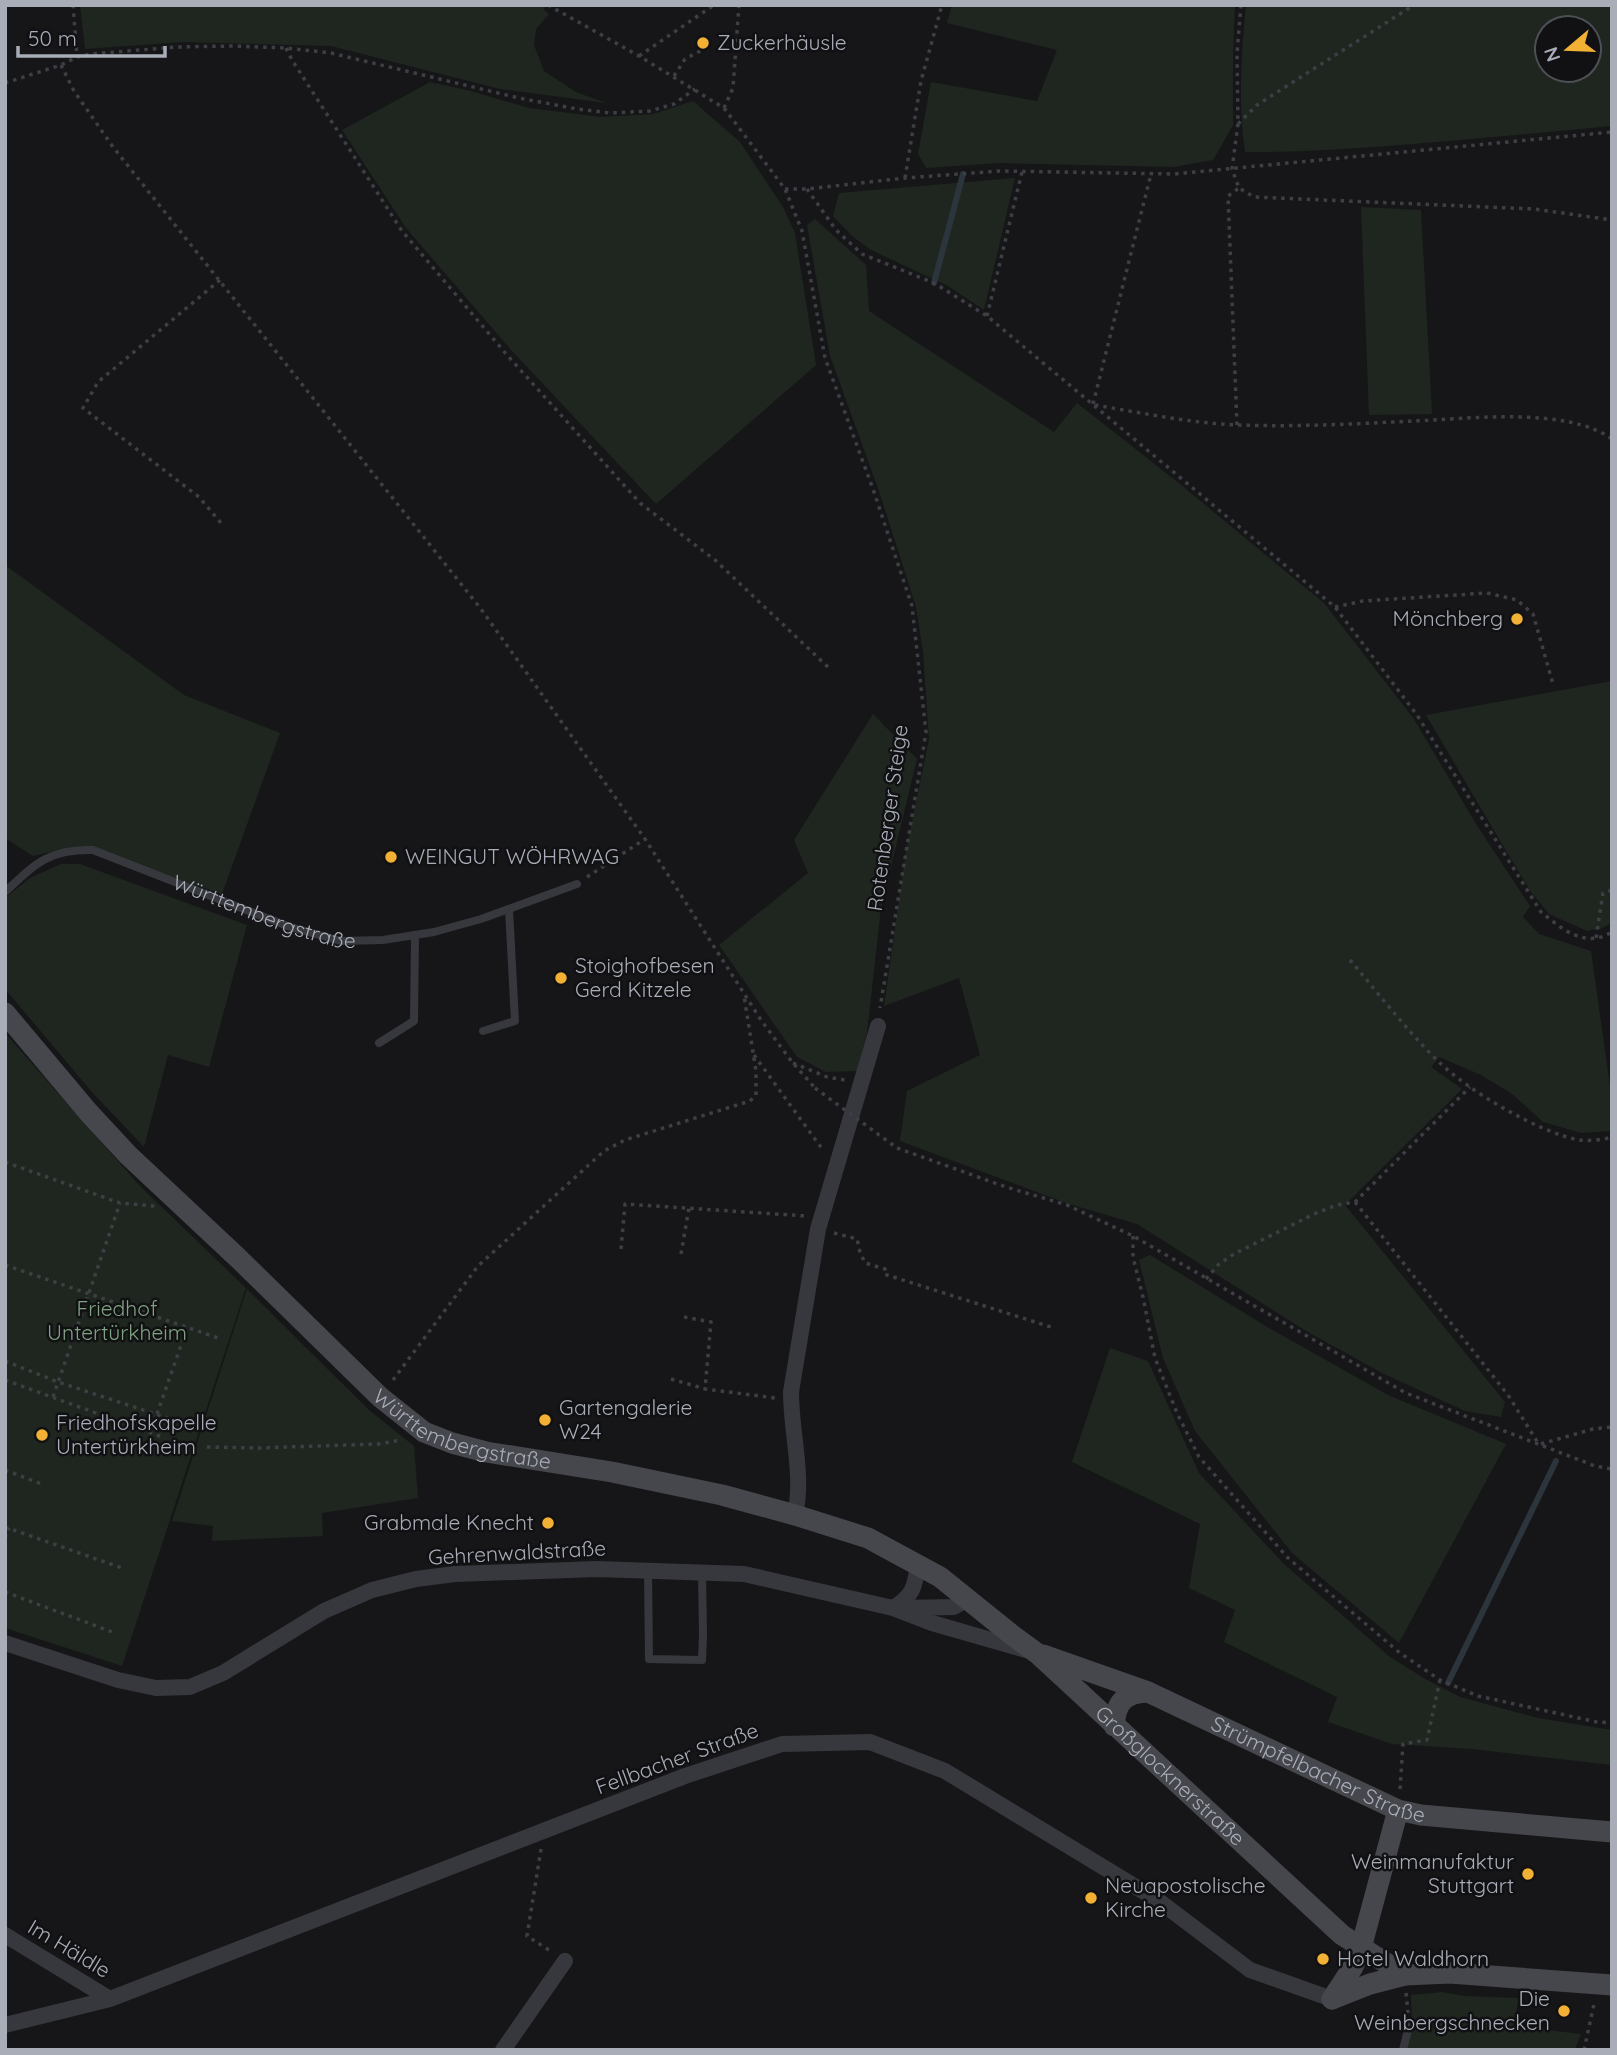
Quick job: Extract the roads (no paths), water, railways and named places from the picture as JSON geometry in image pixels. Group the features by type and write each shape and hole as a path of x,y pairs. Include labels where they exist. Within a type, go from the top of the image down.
{"street":[{"name":"Württembergstraße","path":"5,1013 128,1155 380,1397 424,1432 486,1452 612,1472 722,1495 868,1538 940,1577 1038,1654"},
{"path":"795,1515 799,1496 790,1414 791,1400 820,1223 878,1026"},
{"path":"893,1608 911,1595 918,1564"},
{"name":"Gehrenwaldstraße","path":"5,1643 118,1680 156,1688 190,1687 223,1673 324,1611 372,1590 416,1579 454,1574 597,1569 744,1574 893,1608 932,1623 1038,1654"},
{"name":"Gehrenwaldstraße","path":"893,1608 954,1607 967,1599"},
{"name":"Strümpfelbacher Straße","path":"1038,1654 1148,1692 1398,1810 1421,1815 1612,1832"},
{"name":"Großglocknerstraße","path":"1038,1654 1342,1935 1405,1975"},
{"path":"1114,1726 1115,1710 1124,1698 1134,1693 1148,1692"},
{"name":"Fellbacher Straße","path":"5,2025 110,1999 685,1776 782,1744 870,1742 945,1771 1159,1901 1250,1970 1332,2000"},
{"path":"1332,2000 1353,1967 1361,1948 1398,1810"},
{"name":"Im Häldle","path":"5,1935 110,1999"},
{"path":"503,2050 565,1961"},
{"path":"1332,2000 1370,1984 1405,1975 1450,1973 1605,1984"}],"lane":[{"name":"Württembergstraße","path":"5,892 32,866 52,855 72,849 93,850 290,927 341,941 383,940 415,935 481,919 577,884"},
{"path":"483,1031 515,1021 509,909"},
{"path":"379,1044 414,1021 415,935"},
{"path":"648,1570 649,1659 702,1660 702,1572"},
{"path":"1403,2050 1409,2026"}],"waterway":[{"path":"934,283 963,174"},
{"path":"1448,1683 1556,1461"}],"place":[{"name":"Zuckerhäusle","path":"703,43"},
{"name":"Mönchberg","path":"1517,619"},
{"name":"WEINGUT WÖHRWAG","path":"391,857"},
{"name":"Stoighofbesen Gerd Kitzele","path":"561,978"},
{"name":"Gartengalerie W24","path":"545,1420"},
{"name":"Friedhofskapelle Untertürkheim","path":"42,1435"},
{"name":"Grabmale Knecht","path":"548,1523"},
{"name":"Weinmanufaktur Stuttgart","path":"1528,1874"},
{"name":"Neuapostolische Kirche","path":"1091,1898"},
{"name":"Hotel Waldhorn","path":"1323,1959"},
{"name":"Die Weinbergschnecken","path":"1564,2011"}],"park label":[{"name":"Friedhof Untertürkheim","path":"117,1321"}]}
